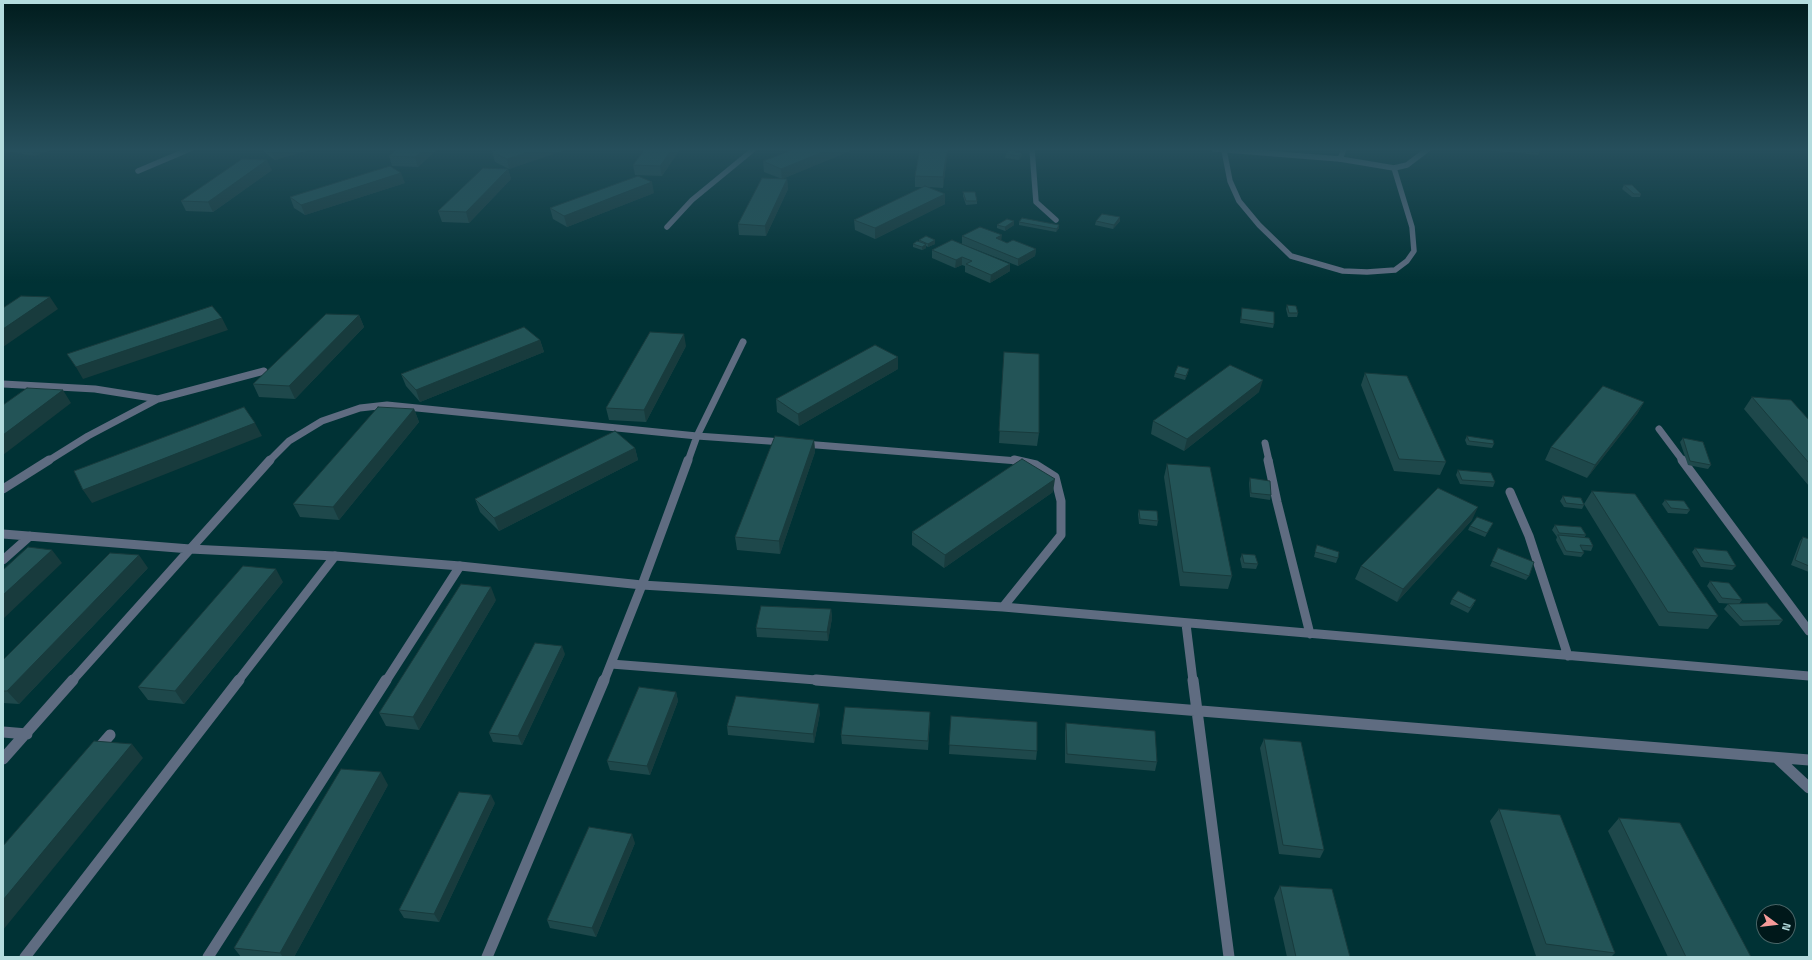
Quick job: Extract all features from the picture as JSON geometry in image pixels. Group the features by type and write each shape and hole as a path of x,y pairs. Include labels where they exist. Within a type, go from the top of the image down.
{"street":[{"path":"666,227 700,194"},
{"path":"1035,194 1036,202 1056,220"},
{"path":"1236,194 1240,201 1259,225 1290,256 1343,271 1367,272 1395,270 1407,261 1414,251 1412,227 1402,194"},
{"path":"487,957 611,664 697,436 743,342"},
{"path":"3,489 88,436 158,399 264,371"},
{"path":"3,384 95,388 158,399"},
{"path":"3,759 190,548 289,441 322,421 360,408 387,405 697,436 1014,460 1036,465 1055,476 1061,501 1061,535 1003,608"},
{"path":"1659,429 1809,631"},
{"path":"1264,443 1310,634"},
{"path":"1510,492 1529,536 1568,656"},
{"path":"3,534 460,566 642,585 1003,608 1809,676"},
{"path":"3,560 30,536"},
{"path":"24,957 334,556"},
{"path":"208,957 460,566"},
{"path":"1186,624 1229,957"},
{"path":"611,664 1778,759 1809,760"},
{"path":"3,732 26,734"},
{"path":"89,759 110,735"},
{"path":"1778,759 1809,788"}],"building":[{"path":"191,194 220,194 208,202 181,201"},
{"path":"300,194 336,194 301,205 290,197"},
{"path":"456,194 484,194 466,212 438,211"},
{"path":"589,194 621,194 564,216 550,208"},
{"path":"754,194 780,194 765,226 738,224"},
{"path":"909,194 945,194 875,228 854,220"},
{"path":"964,194 975,194 977,201 966,201"},
{"path":"1102,214 1120,217 1114,225 1096,221"},
{"path":"1022,218 1059,225 1057,229 1019,222"},
{"path":"1007,219 1014,221 1005,227 997,225"},
{"path":"980,227 1002,235 996,238 1007,243 1013,240 1036,249 1018,259 962,236"},
{"path":"926,236 935,240 928,244 919,240"},
{"path":"952,240 1010,264 991,275 966,264 972,261 962,257 956,260 932,250"},
{"path":"917,241 926,244 922,247 913,244"},
{"path":"21,296 50,297 3,329 3,308"},
{"path":"1287,305 1296,306 1298,313 1289,313"},
{"path":"212,306 222,318 76,367 67,354"},
{"path":"1242,308 1274,312 1274,324 1241,319"},
{"path":"326,314 359,315 289,386 253,384"},
{"path":"524,327 540,340 416,390 401,374"},
{"path":"650,332 684,334 644,410 606,408"},
{"path":"875,345 898,357 798,414 776,399"},
{"path":"1004,352 1039,354 1039,433 999,431"},
{"path":"1230,365 1263,380 1187,439 1153,421"},
{"path":"1178,366 1189,369 1186,376 1175,373"},
{"path":"1365,373 1407,376 1446,462 1399,459"},
{"path":"1603,386 1644,402 1595,465 1551,447"},
{"path":"27,388 63,390 3,435 3,405"},
{"path":"1752,397 1791,400 1809,420 1809,463"},
{"path":"244,407 255,423 83,490 74,471"},
{"path":"378,407 414,409 333,507 293,504"},
{"path":"615,431 635,448 494,518 475,499"},
{"path":"775,436 814,440 779,541 735,537"},
{"path":"1467,436 1493,440 1494,444 1469,441"},
{"path":"1683,438 1703,442 1711,465 1690,461"},
{"path":"1022,459 1055,479 945,555 912,532"},
{"path":"1167,464 1210,467 1232,576 1183,572"},
{"path":"1458,470 1491,473 1495,482 1462,480"},
{"path":"1250,478 1270,481 1271,495 1251,493"},
{"path":"1438,488 1478,507 1403,589 1361,566"},
{"path":"1592,491 1635,494 1718,616 1668,612"},
{"path":"1563,496 1581,498 1584,505 1566,503"},
{"path":"1665,500 1684,501 1690,510 1671,508"},
{"path":"1139,510 1157,511 1158,521 1140,519"},
{"path":"1477,517 1493,523 1487,533 1470,526"},
{"path":"1555,525 1581,527 1586,535 1559,533"},
{"path":"1558,535 1589,538 1593,546 1580,545 1584,553 1566,551"},
{"path":"1803,537 1809,539 1809,566 1795,560"},
{"path":"1317,545 1339,552 1338,558 1315,552"},
{"path":"28,547 52,550 3,595 3,570"},
{"path":"1498,548 1534,562 1529,576 1492,561"},
{"path":"1695,548 1727,551 1736,566 1704,562"},
{"path":"110,553 139,555 7,691 3,691 3,660"},
{"path":"1242,554 1255,555 1258,564 1244,563"},
{"path":"243,566 276,569 175,691 138,687"},
{"path":"1710,581 1729,583 1742,600 1722,598"},
{"path":"461,584 491,587 413,717 379,713"},
{"path":"1458,591 1476,600 1470,608 1452,599"},
{"path":"1767,603 1783,620 1743,621 1728,604"},
{"path":"761,606 831,609 827,632 756,628"},
{"path":"535,643 562,646 518,736 489,733"},
{"path":"639,687 676,692 647,766 607,761"},
{"path":"736,696 819,704 813,734 727,726"},
{"path":"845,707 930,712 928,741 841,735"},
{"path":"951,716 1037,722 1037,751 949,745"},
{"path":"1066,723 1155,731 1157,762 1067,754"},
{"path":"1264,739 1301,742 1324,850 1283,845"},
{"path":"94,741 132,744 3,900 3,846"},
{"path":"341,769 381,772 280,953 234,948"},
{"path":"459,792 491,795 434,914 399,910"},
{"path":"1499,809 1560,815 1615,953 1546,944"},
{"path":"1619,818 1680,823 1751,957 1686,957"},
{"path":"589,827 632,834 592,928 547,920"},
{"path":"1280,886 1332,889 1350,957 1296,957"}]}
